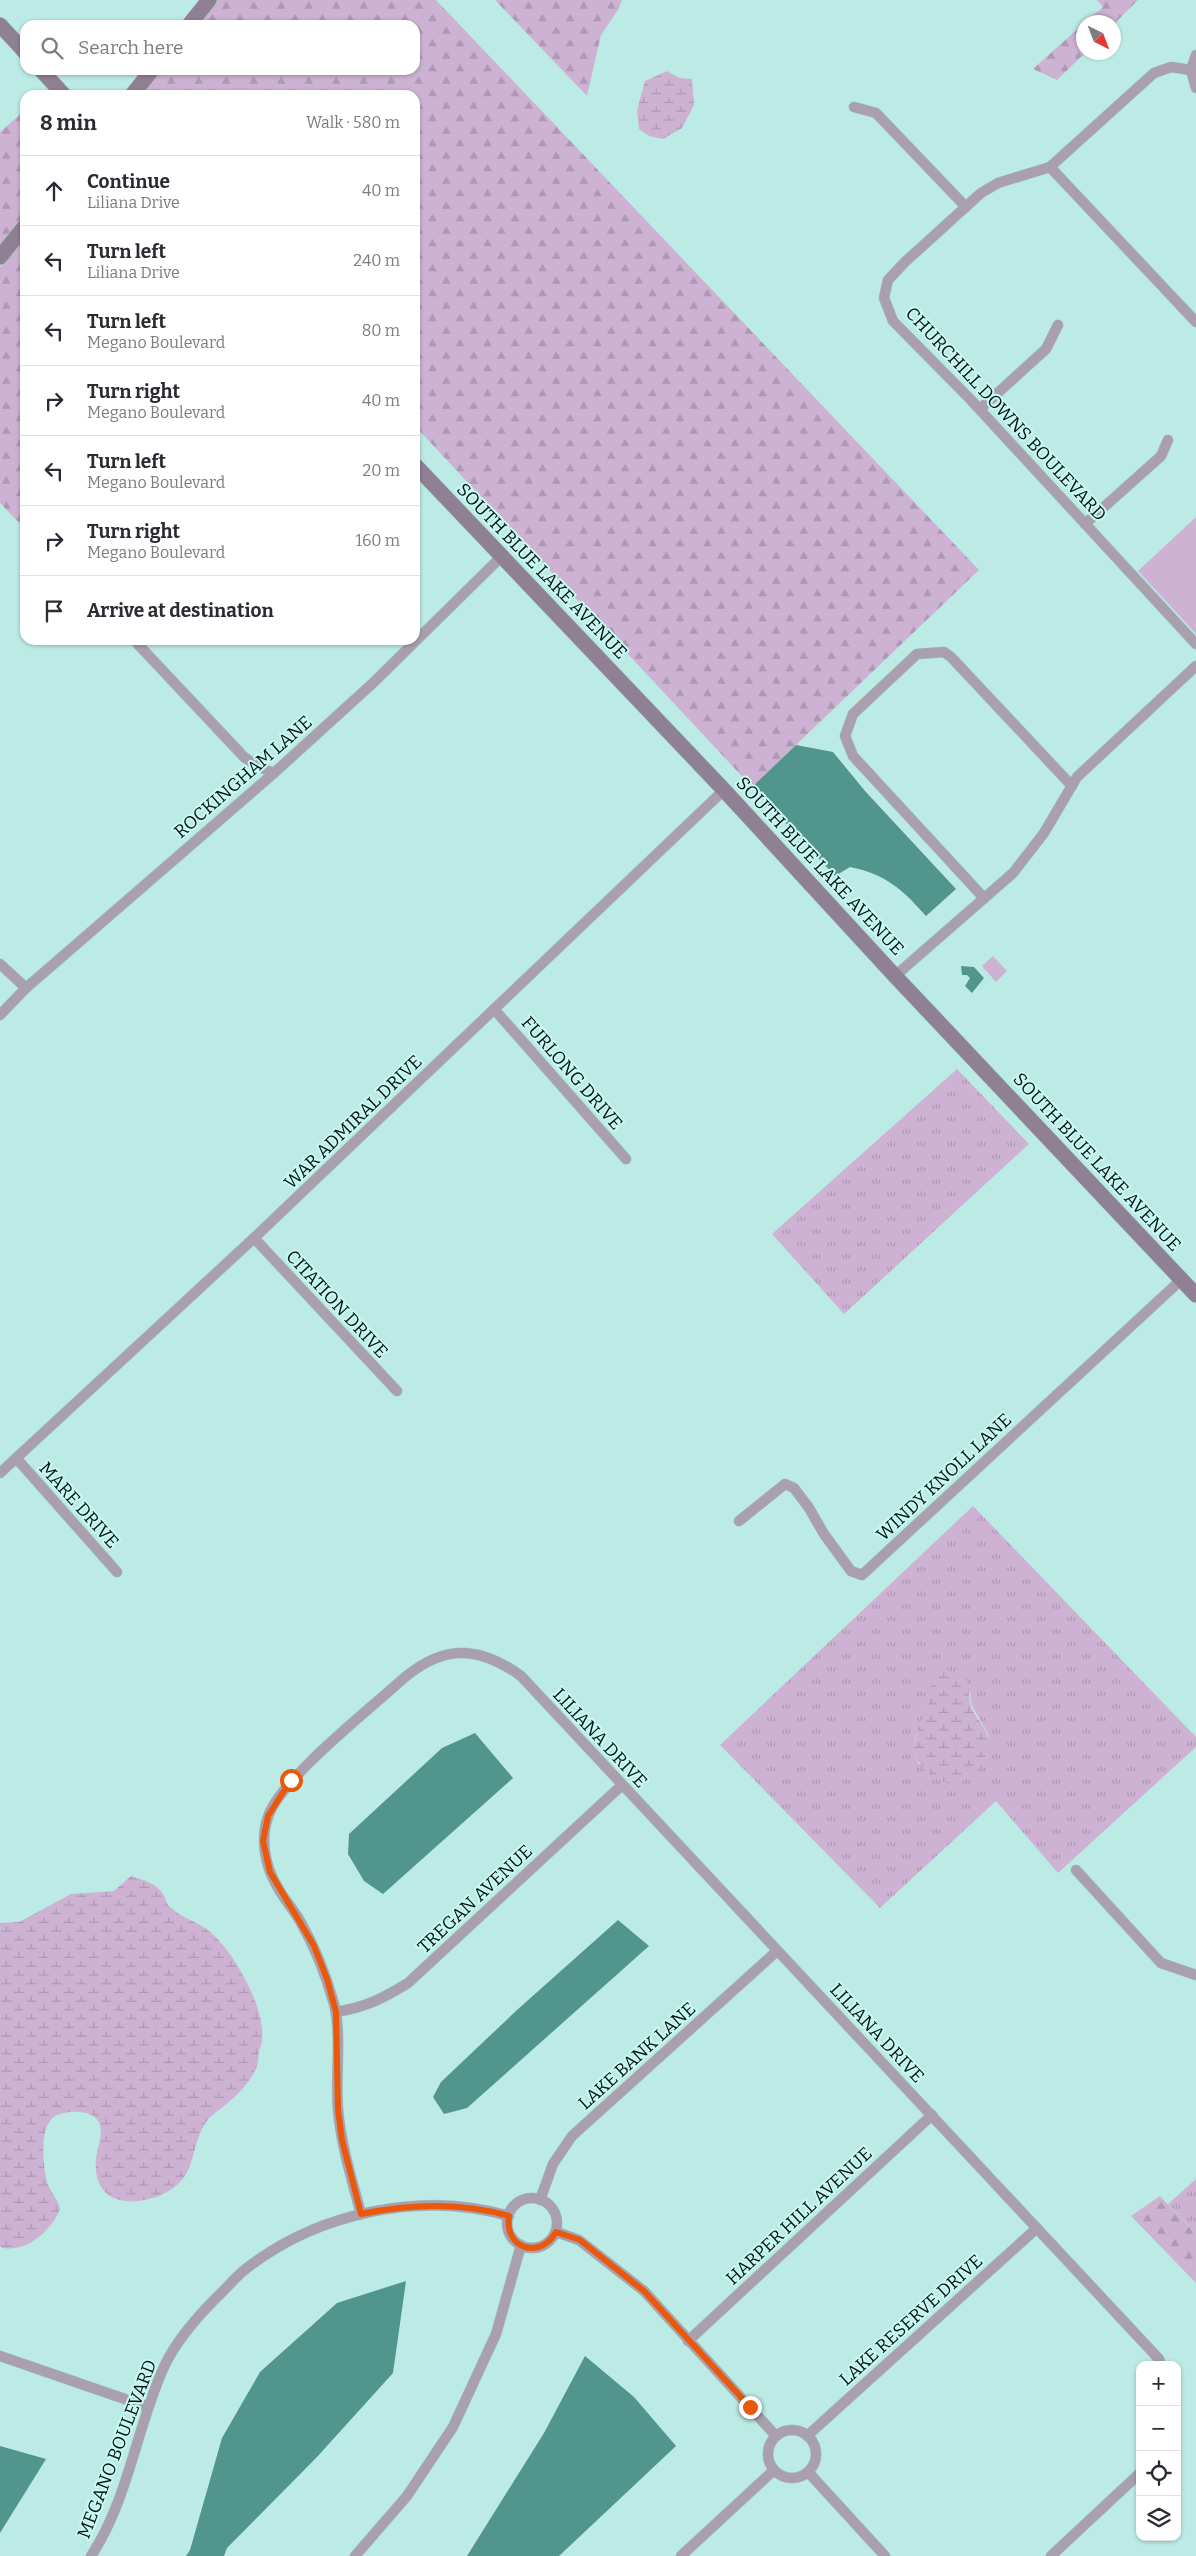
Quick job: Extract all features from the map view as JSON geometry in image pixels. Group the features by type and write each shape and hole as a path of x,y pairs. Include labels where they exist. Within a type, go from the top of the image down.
{"main road":[{"path":"193,20 209,0"},
{"path":"0,25 20,47"},
{"path":"46,75 59,90"},
{"path":"136,90 148,75"},
{"path":"0,257 20,232"},
{"name":"SOUTH BLUE LAKE AVENUE","path":"420,470 724,790 895,976 1196,1295"}],"street":[{"path":"1196,55 1191,70 1196,88"},
{"name":"CHURCHILL DOWNS BOULEVARD","path":"1191,70 1172,67 1154,73 1050,166 998,183 981,192 888,280 884,298 893,320 980,409 1196,644"},
{"path":"854,107 876,112 966,207"},
{"path":"1050,166 1196,322"},
{"path":"980,409 1046,349 1058,326"},
{"path":"1086,524 1161,456 1168,440"},
{"name":"ROCKINGHAM LANE","path":"420,638 502,556"},
{"path":"139,645 244,757 257,766 274,772"},
{"name":"ROCKINGHAM LANE","path":"0,1015 26,988 274,772 413,645"},
{"path":"984,898 853,756 844,736 853,714 916,654 944,652 952,656 1072,786"},
{"path":"895,976 1012,873 1044,833 1077,777 1196,666"},
{"name":"WAR ADMIRAL DRIVE","path":"0,1473 254,1238 724,790"},
{"path":"0,964 26,988"},
{"name":"FURLONG DRIVE","path":"494,1009 626,1159"},
{"name":"CITATION DRIVE","path":"254,1238 397,1391"},
{"name":"WINDY KNOLL LANE","path":"739,1521 785,1484 794,1488 851,1571 862,1575 1182,1280"},
{"name":"MARE DRIVE","path":"16,1459 117,1572"},
{"name":"LILIANA DRIVE","path":"361,2214 342,2140 338,2110 336,2012 327,1979 314,1946 270,1872 263,1841 268,1816 291,1780 409,1673 435,1658 462,1652 478,1653 502,1662 521,1676 1160,2361"},
{"name":"TREGAN AVENUE","path":"336,2012 360,2008 379,2001 408,1983 622,1786"},
{"path":"1076,1870 1161,1963 1196,1975"},
{"name":"LAKE BANK LANE","path":"540,2200 553,2164 572,2136 777,1951"},
{"name":"HARPER HILL AVENUE","path":"688,2341 932,2115"},
{"path":"532,2199 540,2200 552,2209 556,2216 556,2232 545,2245 537,2248 520,2245 510,2233 509,2216 518,2204 532,2199"},
{"name":"MEGANO BOULEVARD","path":"91,2556 104,2537 138,2445 148,2407 164,2367 193,2320 246,2268 285,2244 325,2225 361,2214 398,2207 448,2206 491,2211 509,2216"},
{"name":"LAKE RESERVE DRIVE","path":"807,2436 1037,2228"},
{"path":"556,2232 580,2240 644,2291 776,2436"},
{"path":"355,2556 407,2496 453,2427 496,2334 520,2245"},
{"path":"0,2356 148,2407"},
{"path":"792,2431 807,2436 812,2442 816,2456 808,2472 798,2478 783,2477 774,2470 769,2459 769,2451 776,2436 792,2431"},
{"path":"681,2556 774,2470"},
{"path":"808,2472 885,2556"},
{"path":"1051,2556 1136,2477"}],"green space":[{"path":"217,0 436,0 979,570 752,787 420,431 420,90 144,90 156,75 420,75 420,20 201,20"},
{"path":"495,0 622,0 618,10 601,35 587,96"},
{"path":"1097,0 1138,0 1121,17 1121,15 1093,15 1103,7"},
{"path":"1076,30 1076,60 1078,60 1057,80 1033,69"},
{"path":"667,71 679,78 692,79 694,105 682,128 663,139 649,136 639,129 637,110 645,81"},
{"path":"20,114 20,222 0,247 0,132"},
{"path":"20,242 20,524 0,503 0,267"},
{"path":"1196,517 1196,634 1138,571"},
{"path":"993,956 1007,971 996,982 982,966"},
{"path":"957,1069 1029,1144 844,1314 772,1234"},
{"path":"973,1506 1196,1737 1196,1747 1058,1873 996,1801 880,1908 720,1745","holes":["970,1692 971,1704 988,1734 986,1758 919,1764 915,1740 929,1702"]},
{"path":"950,1670 966,1680 972,1709 987,1733 988,1738 987,1753 982,1764 973,1774 955,1783 946,1782 930,1774 913,1751 918,1728 929,1702 932,1681 940,1672"},
{"path":"131,1876 157,1887 174,1911 209,1931 237,1965 253,1996 262,2027 262,2041 257,2066 251,2078 234,2098 207,2121 182,2181 161,2195 149,2199 125,2201 106,2193 100,2185 96,2173 96,2159 101,2134 100,2125 97,2120 88,2113 82,2112 68,2112 57,2115 47,2127 44,2136 43,2156 47,2182 60,2209 51,2225 36,2239 19,2247 9,2249 0,2247 0,1923 19,1922 71,1894 114,1891"},
{"path":"1196,2179 1196,2234 1168,2204"},
{"path":"1160,2196 1196,2234 1196,2283 1131,2216"}],"shaded area":[{"path":"796,745 833,752 865,791 956,889 926,916 893,884 874,874 850,867 835,876 752,787"},
{"path":"961,966 974,967 984,978 972,993 965,986 970,978 967,975 962,975"},
{"path":"475,1733 513,1778 383,1894 364,1881 348,1854 349,1834 442,1748"},
{"path":"618,1920 649,1946 467,2108 444,2114 433,2097 441,2082 517,2010"},
{"path":"406,2281 393,2373 317,2457 227,2548 224,2556 186,2556 190,2550 222,2438 260,2372 337,2303"},
{"path":"585,2356 634,2397 676,2446 559,2556 467,2556 544,2433"},
{"path":"0,2446 46,2459 0,2533"}],"route":[{"path":"291,1780 268,1816 263,1841 270,1872 277,1887 299,1919 314,1946 327,1979 336,2012 338,2110 342,2140 361,2214 398,2207 448,2206 491,2211 509,2216 508,2225 514,2240 520,2245 529,2248 545,2245 556,2232 580,2240 644,2291 750,2407"}]}
